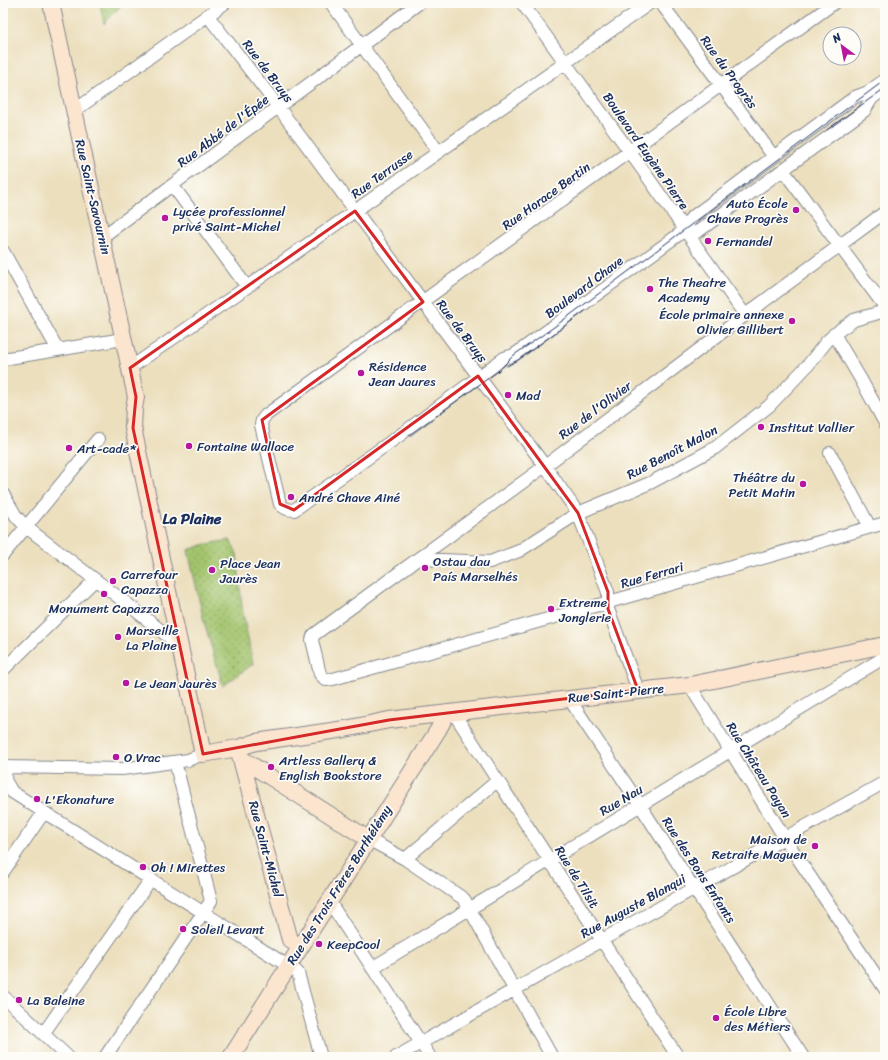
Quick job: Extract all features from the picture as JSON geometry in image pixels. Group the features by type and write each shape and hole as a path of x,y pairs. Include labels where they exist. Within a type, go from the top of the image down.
{"street":[{"name":"Rue Saint-Savournin","path":"51,3 135,390 136,397 133,428 180,646"},
{"path":"74,111 226,3"},
{"path":"331,3 438,151"},
{"name":"Rue Abbé de l'Épée","path":"102,237 419,3"},
{"name":"Boulevard Eugène Pierre","path":"522,3 630,152 745,315"},
{"name":"Rue Terrusse","path":"130,368 248,287 438,151 650,3"},
{"name":"Rue du Progrès","path":"661,3 774,157"},
{"name":"Rue Horace Bertin","path":"294,510 283,508 278,500 261,425 264,418 834,3"},
{"name":"Rue de Bruys","path":"208,16 278,107 545,466 578,513 608,592 608,609 638,690"},
{"name":"Boulevard Chave","path":"687,233 691,218 854,97 868,92 885,80"},
{"name":"Boulevard Chave","path":"294,510 403,433 504,358 514,355 687,233 700,230 864,111 872,98 885,88"},
{"path":"783,170 885,307"},
{"path":"173,186 248,287"},
{"name":"Rue de l'Olivier","path":"333,679 326,680 320,674 312,640 313,636 545,466 745,315 885,212"},
{"path":"3,251 58,350"},
{"name":"Rue Benoît Malon","path":"418,559 490,562 519,551 578,513 650,483 715,448 769,406 808,365 834,334 854,320 885,311"},
{"path":"834,334 885,424"},
{"path":"3,359 123,339"},
{"path":"3,556 98,439"},
{"path":"830,453 870,527"},
{"path":"5,501 26,527 180,646 203,754"},
{"name":"Rue Ferrari","path":"333,679 885,523"},
{"path":"3,670 95,580"},
{"name":"Rue Saint-Pierre","path":"240,753 256,742 345,729 389,720 690,685 885,645"},
{"name":"Rue Nau","path":"372,968 885,657"},
{"name":"Rue Château Payan","path":"690,685 784,837 885,989"},
{"name":"Rue des Bons Enfants","path":"572,698 574,706 803,1057"},
{"name":"Rue de Tilsit","path":"450,712 551,860 601,940 678,1057"},
{"name":"Rue des Trois Frères Barthélémy","path":"231,1057 450,712"},
{"path":"321,1057 298,973 288,965 12,792 5,780 4,767 122,770 191,760 203,754 240,753 368,839 405,859 464,899 552,1057"},
{"name":"Rue Saint-Michel","path":"240,753 290,940 300,947"},
{"path":"105,1057 211,901 171,763"},
{"path":"405,859 497,781"},
{"name":"Rue Auguste Blanqui","path":"396,1057 784,837 885,782"},
{"path":"3,872 44,812"},
{"path":"43,1034 150,879"},
{"path":"329,902 430,1057"},
{"path":"3,996 68,1057"}],"highlighted area":[{"path":"355,211 423,302 262,420 280,504 294,510 478,376 578,513 608,592 608,609 638,690 389,720 203,754 133,428 136,397 130,368"}],"green space":[{"path":"100,3 123,3 104,24"},
{"path":"230,540 237,554 242,608 253,664 223,686 204,622 188,550 206,544"}],"tram line":[{"path":"409,435 497,372 514,355 554,327 885,80"},
{"path":"827,130 885,88"},
{"path":"507,366 518,360 585,311"}],"place":[{"name":"Auto École Chave Progrès","path":"796,210"},
{"name":"Lycée professionnel privé Saint-Michel","path":"165,218"},
{"name":"Fernandel","path":"708,241"},
{"name":"The Theatre Academy","path":"650,289"},
{"name":"École primaire annexe Olivier Gillibert","path":"792,321"},
{"name":"Résidence Jean Jaures","path":"361,373"},
{"name":"Mad","path":"508,395"},
{"name":"Institut Vallier","path":"761,427"},
{"name":"Fontaine Wallace","path":"189,446"},
{"name":"Art-cade*","path":"69,448"},
{"name":"Théâtre du Petit Matin","path":"803,484"},
{"name":"André Chave Ainé","path":"291,497"},
{"name":"Ostau dau País Marselhés","path":"425,568"},
{"name":"Place Jean Jaurès","path":"212,570"},
{"name":"Carrefour Capazza","path":"113,581"},
{"name":"Monument Capazza","path":"104,594"},
{"name":"Extreme Jonglerie","path":"551,609"},
{"name":"Marseille La Plaine","path":"118,637"},
{"name":"Le Jean Jaurès","path":"126,683"},
{"name":"O Vrac","path":"116,757"},
{"name":"Artless Gallery & English Bookstore","path":"271,767"},
{"name":"L'Ekonature","path":"37,799"},
{"name":"Maison de Retraite Maguen","path":"815,846"},
{"name":"Oh ! Mirettes","path":"143,867"},
{"name":"Soleil Levant","path":"183,929"},
{"name":"KeepCool","path":"319,944"},
{"name":"La Baleine","path":"19,1000"},
{"name":"École Libre des Métiers","path":"716,1018"}],"district":[{"name":"La Plaine","path":"192,519"}]}
